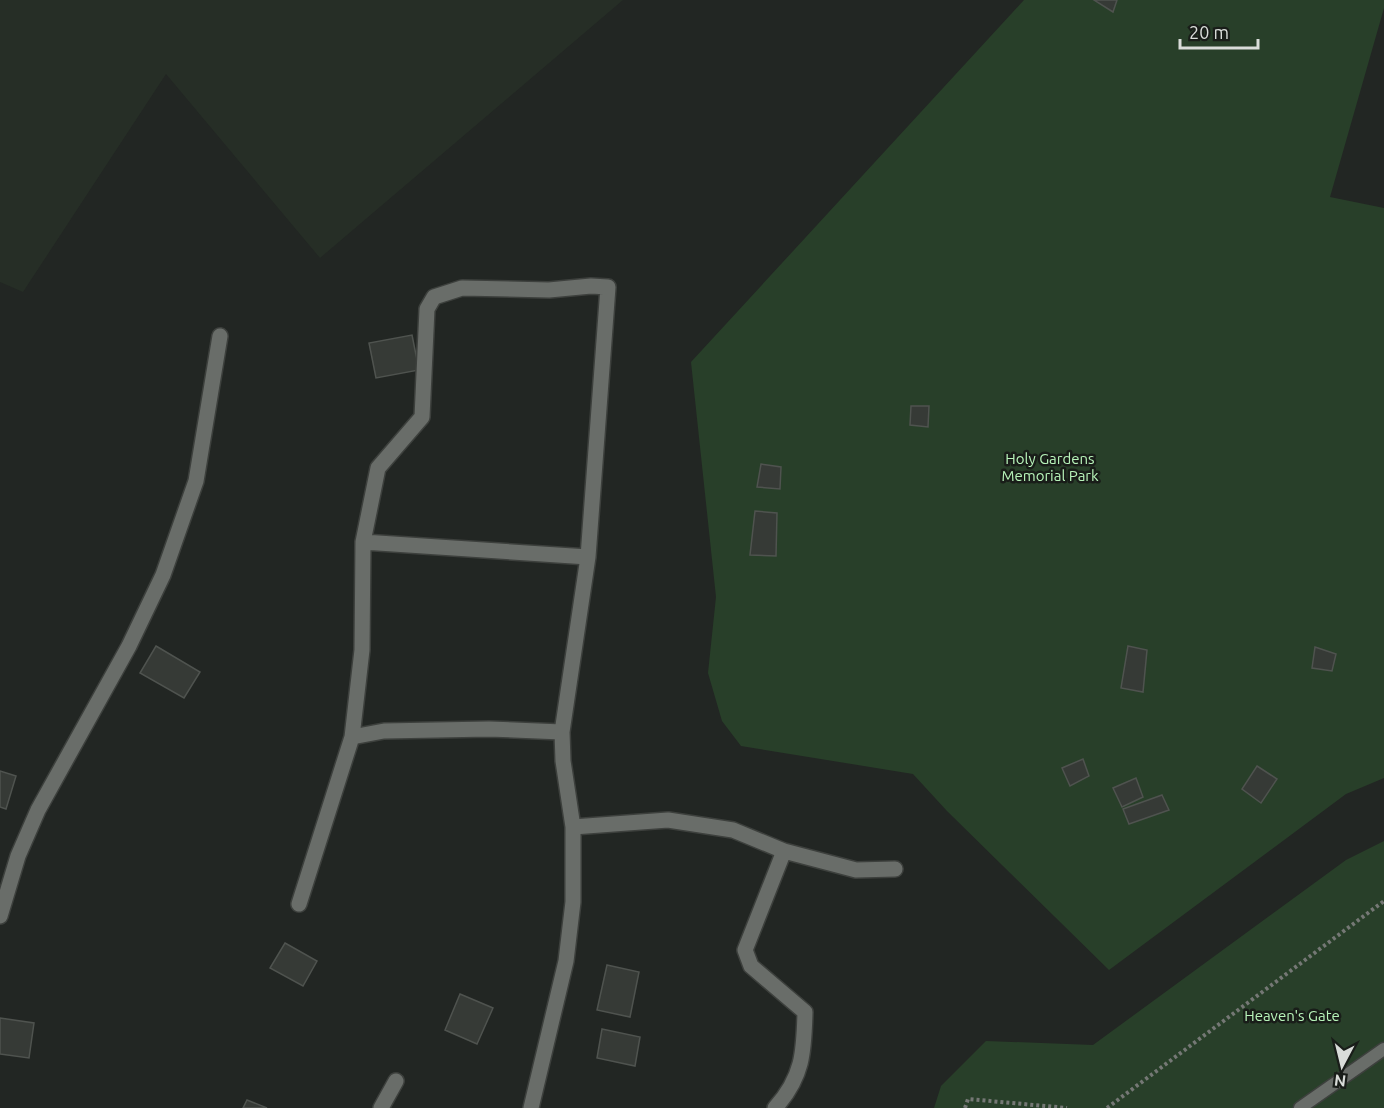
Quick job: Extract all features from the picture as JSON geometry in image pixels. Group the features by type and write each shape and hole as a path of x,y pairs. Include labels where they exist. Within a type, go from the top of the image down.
{"street":[{"path":"299,904 352,737 362,650 363,543 378,468 422,417 427,309 434,297 462,288 549,290 591,286 608,287 588,557 562,732 563,761 573,827 573,902 566,961 531,1108"},
{"path":"0,916 18,856 38,810 129,646 163,575 196,481 220,336"},
{"path":"363,543 588,557"},
{"path":"352,737 384,731 489,729 562,732"},
{"path":"573,827 668,820 733,830 784,851 856,870 895,869"},
{"path":"775,1108 790,1092 804,1056 805,1012 752,966 744,950 784,851"},
{"path":"381,1108 396,1081"}],"lane":[{"path":"1300,1108 1384,1049"}],"path":[{"path":"1107,1108 1384,901"},
{"path":"965,1108 968,1099 1066,1108"}],"shaded area":[{"path":"0,0 623,0 320,258 166,74 23,292 0,282"}],"green space":[{"name":"Holy Gardens Memorial Park","path":"1024,0 1384,0 1384,8 1330,197 1384,208 1384,778 1346,794 1109,970 947,811 913,774 741,746 722,721 708,673 716,597 691,362"},
{"name":"Heaven's Gate","path":"1384,841 1384,1108 934,1108 941,1086 986,1041 1093,1045 1346,860"}],"building":[{"path":"1094,0 1117,0 1113,12"},
{"path":"412,335 419,370 376,378 369,343"},
{"path":"911,406 929,406 928,427 910,425"},
{"path":"761,464 781,467 780,489 757,487"},
{"path":"755,511 777,513 776,556 750,555"},
{"path":"156,646 200,672 184,698 140,673"},
{"path":"1128,646 1147,650 1143,692 1121,688"},
{"path":"1315,647 1336,654 1332,671 1312,668"},
{"path":"1083,759 1089,776 1070,786 1062,768"},
{"path":"1257,766 1277,779 1261,803 1242,789"},
{"path":"0,771 16,776 6,809 0,807"},
{"path":"1136,778 1143,797 1122,807 1113,788"},
{"path":"1162,795 1169,810 1129,824 1123,809"},
{"path":"285,943 317,961 303,986 270,968"},
{"path":"607,965 639,972 630,1017 597,1010"},
{"path":"460,994 493,1008 477,1044 445,1030"},
{"path":"0,1018 34,1023 29,1058 0,1054"},
{"path":"602,1029 640,1037 635,1066 597,1058"},
{"path":"247,1100 267,1108 243,1108"}]}
